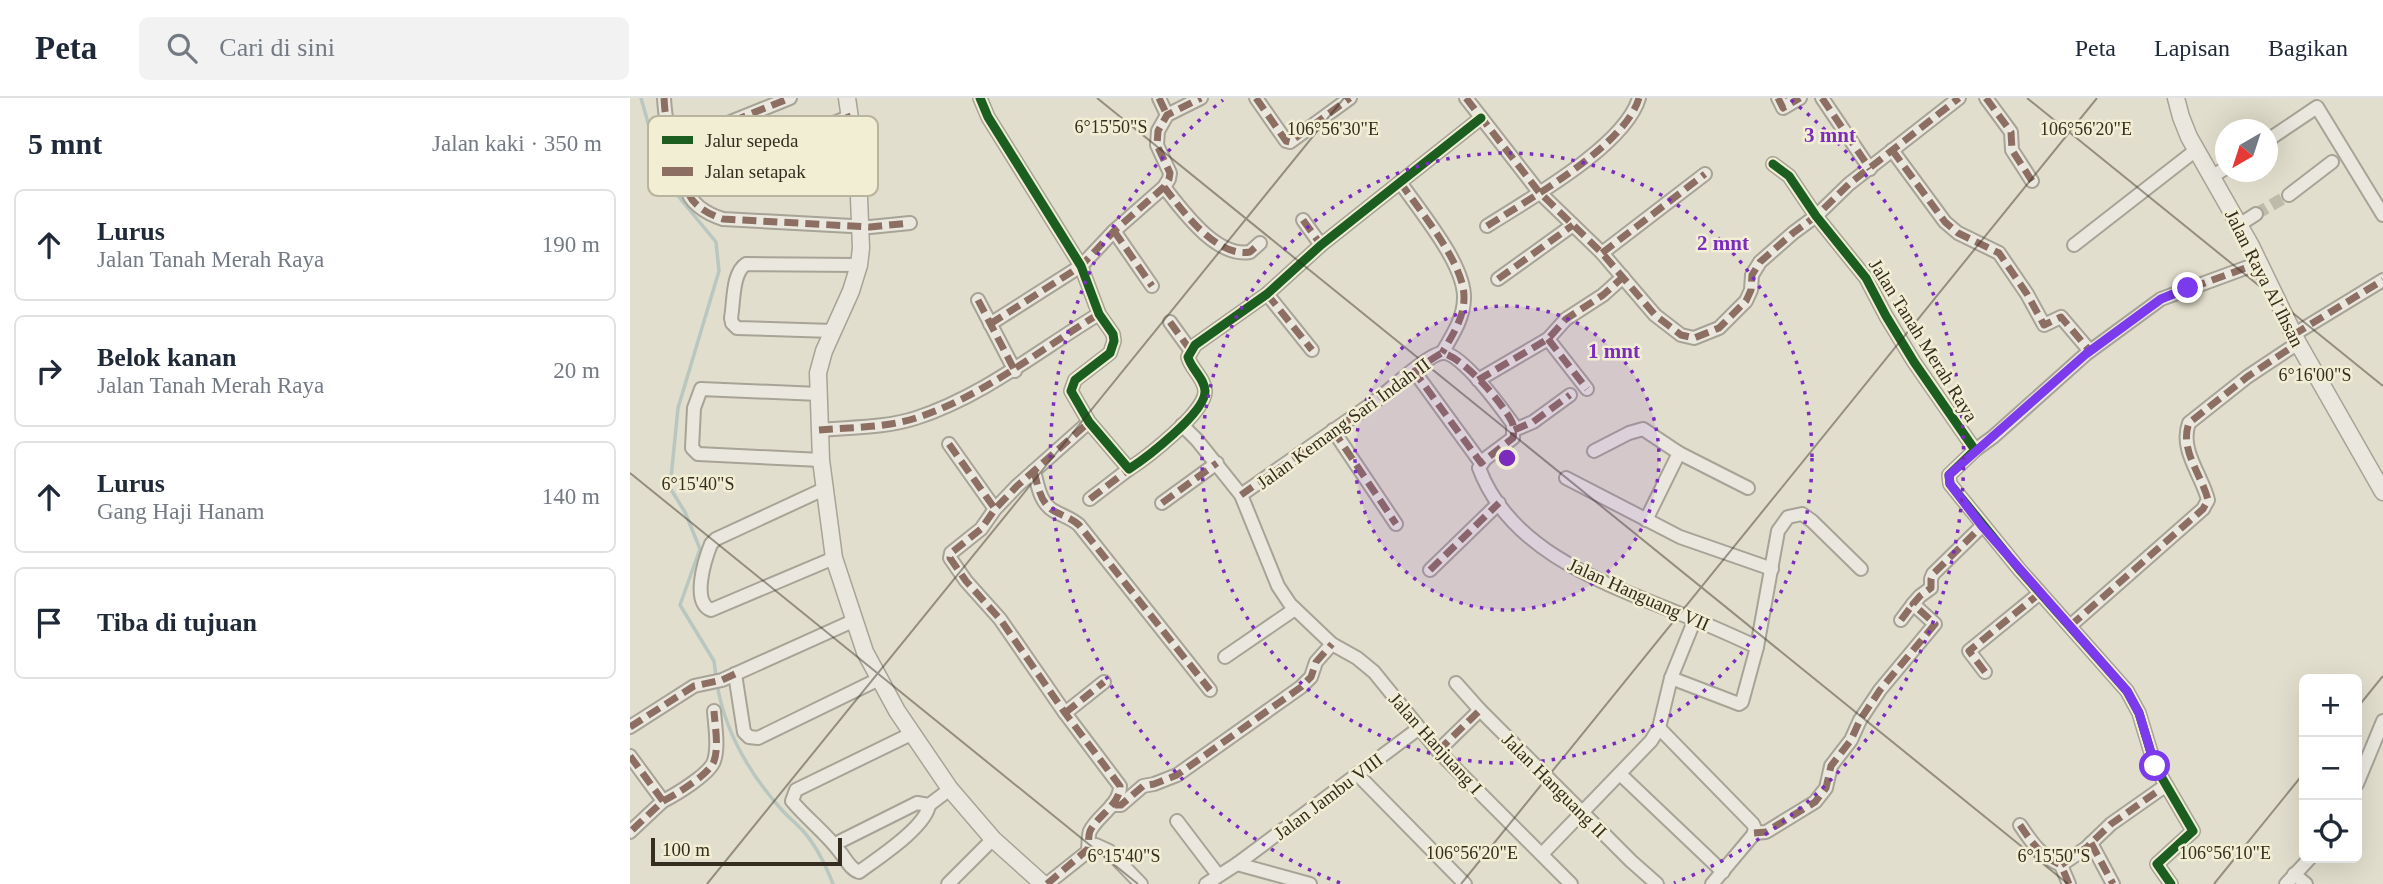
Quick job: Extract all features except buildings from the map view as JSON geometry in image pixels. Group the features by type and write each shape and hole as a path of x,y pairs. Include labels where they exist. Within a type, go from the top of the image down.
{"street":[{"path":"664,98 667,116"},
{"path":"747,116 790,98"},
{"path":"847,98 850,116"},
{"path":"980,98 988,117 1081,266 1099,314 1113,334 1110,353 1076,380 1071,391 1089,422 1129,469"},
{"path":"1158,98 1167,115"},
{"path":"990,324 1081,266 1114,231 1164,187 1170,173 1157,145 1158,131 1167,115 1201,98"},
{"path":"1256,98 1286,141 1290,142 1350,98"},
{"path":"1466,98 1539,192 1602,253 1655,315 1681,335 1694,338 1719,328 1746,300 1751,290 1752,275 1760,262 1892,150 1942,102 1959,98"},
{"path":"1487,226 1596,152 1617,134 1631,117 1639,98"},
{"path":"1778,98 1783,108 1800,98"},
{"path":"1822,98 1870,169"},
{"path":"1986,98 2011,132 2012,150 2032,181"},
{"name":"Jalan Raya Al Ihsan","path":"2176,98 2181,117 2196,150 2239,225 2296,339 2383,492"},
{"path":"2278,133 2317,107 2383,215"},
{"path":"1090,499 1197,410 1205,392 1189,363 1188,357 1195,345 1266,294 1321,245 1481,118"},
{"path":"1892,150 1945,222 1958,233 1999,253 2044,325 2061,317 2090,351"},
{"path":"2074,245 2196,150"},
{"path":"2289,195 2332,162"},
{"name":"Jalan Tanah Merah Raya","path":"1773,164 1789,176 1816,216 1866,278 1914,362 1975,450 1949,475 1950,484 1982,526 2127,691 2139,713 2155,766 2193,831 2159,862 2157,867 2171,884"},
{"path":"1602,253 1705,174"},
{"path":"2211,177 2215,174"},
{"path":"1400,181 1441,241 1461,279 1464,297 1462,310 1457,326 1442,353"},
{"path":"1164,187 1192,222 1228,249 1237,253 1250,252 1259,243"},
{"path":"690,196 711,216 723,219 862,227 910,223"},
{"path":"860,196 862,227 859,265 851,291 824,351 818,373 821,460 834,558 865,652 897,711 950,789 993,839 1045,884 1096,845 1104,847 1141,884"},
{"path":"2239,225 2256,214"},
{"path":"1303,220 1321,245"},
{"path":"1498,279 1573,225"},
{"path":"1114,231 1152,286"},
{"path":"1975,450 2090,351 2161,299 2259,263"},
{"path":"833,331 737,328 731,317 737,273 741,266 746,264 859,265"},
{"path":"1478,380 1548,339 1566,319 1603,295 1623,277"},
{"path":"2070,626 2203,509 2208,500 2188,450 2186,432 2189,424 2296,339 2383,280"},
{"path":"1266,294 1312,351"},
{"path":"978,300 1015,370"},
{"path":"819,430 898,423 916,418 977,391 1015,370 1065,334 1099,314"},
{"path":"1170,322 1191,351"},
{"path":"1548,339 1587,389"},
{"name":"Jalan Kemang Sari Indah II","path":"1241,495 1442,353 1455,357 1478,380 1513,424 1513,434"},
{"name":"Jalan Hanguang VII","path":"1414,371 1481,463 1479,468 1483,478 1499,503 1519,527 1543,548 1573,567 1619,589 1757,647"},
{"path":"819,394 701,389 694,408 692,449 698,454 821,460"},
{"path":"1481,463 1513,434 1570,395"},
{"path":"1088,849 1091,829 1120,793 1120,786 1000,619 950,558 951,554 981,529 995,509 1089,422"},
{"name":"Jalan Hanjuang I","path":"1182,425 1217,463 1241,495 1278,586 1295,609 1332,644 1357,658 1374,673 1438,751 1571,884"},
{"path":"1594,451 1643,429 1679,453 1748,488"},
{"path":"1333,430 1396,524"},
{"path":"949,444 995,509"},
{"path":"1646,520 1679,453"},
{"path":"1162,503 1217,463"},
{"path":"1034,471 1043,501 1050,509 1069,517 1079,525 1210,690"},
{"path":"1566,478 1680,537 1772,569"},
{"path":"824,489 716,539 709,547 700,588 702,601 709,610 834,558"},
{"path":"1430,570 1499,503"},
{"path":"1671,678 1739,704 1744,698 1757,647 1779,531 1788,517 1802,514 1812,521 1861,569"},
{"path":"1901,620 1920,596 1931,588 1933,574 1982,526"},
{"path":"1985,672 1969,651 2040,593"},
{"path":"1754,831 1766,832 1794,816 1815,802 1826,788 1831,766 1873,700 1934,624 1913,604"},
{"path":"1225,657 1295,609"},
{"path":"1542,854 1651,741 1659,728 1671,678 1695,620"},
{"path":"630,727 694,685 735,674 853,621"},
{"path":"1111,805 1121,805 1148,783 1154,784 1177,775 1301,687 1311,677 1316,662 1332,644"},
{"path":"735,674 744,732 749,737 758,738 879,679"},
{"path":"1065,713 1104,682"},
{"name":"Jalan Hanguang II","path":"1456,683 1582,813 1657,884"},
{"path":"1438,751 1480,710"},
{"path":"630,832 663,801 710,768 715,760 714,711"},
{"path":"2362,774 2383,721"},
{"path":"1659,728 1753,824 1754,831 1712,884"},
{"name":"Jalan Jambu VIII","path":"1206,884 1237,864 1418,729"},
{"path":"913,733 796,790 792,801 835,844 854,870 859,872 901,839 927,815 929,805 950,789"},
{"path":"2371,755 2383,764"},
{"path":"630,756 663,801"},
{"path":"1357,774 1465,884"},
{"path":"1620,774 1723,872"},
{"path":"2061,865 2111,824 2165,786"},
{"path":"835,844 917,803 929,805"},
{"path":"1177,821 1218,875"},
{"path":"2020,825 2036,849 2047,859 2061,865 2069,884"},
{"path":"948,884 993,839"},
{"path":"2091,843 2113,884"},
{"path":"2305,863 2290,879 2306,884"},
{"path":"1237,864 1310,884"}],"waterway":[{"path":"641,98 648,123"},
{"path":"678,196 716,242 719,271 678,408 670,488 685,512 700,549 680,605 714,661 716,677"},
{"path":"717,684 726,719 740,751 769,795 809,838 833,884"}],"tunnel":[{"path":"2256,214 2289,195"}],"marked path":[{"path":"664,98 666,116"},
{"path":"745,116 790,98"},
{"path":"1159,98 1167,115"},
{"path":"990,324 1081,266 1114,231 1164,187 1170,173 1157,145 1158,131 1167,115 1201,98"},
{"path":"1256,98 1286,141 1290,142 1350,98"},
{"path":"1466,98 1539,192 1602,253 1655,315 1681,335 1694,338 1719,328 1746,301 1751,290 1752,275 1760,262 1816,216 1849,184 1959,98"},
{"path":"1487,226 1574,170 1596,152 1630,116 1639,98"},
{"path":"1778,98 1783,108 1800,98"},
{"path":"1822,98 1870,169"},
{"path":"1986,98 2011,132 2012,150 2032,181"},
{"path":"1892,150 1945,222 1958,233 1999,253 2044,325 2061,317 2090,351"},
{"path":"1602,253 1705,174"},
{"path":"1400,182 1440,238 1462,284 1462,313 1442,353"},
{"path":"1164,187 1201,230 1225,248 1250,252 1260,243"},
{"path":"690,196 699,207 723,219 870,227 910,223"},
{"path":"1303,220 1321,245"},
{"path":"1498,279 1573,225"},
{"path":"1114,231 1152,286"},
{"path":"1975,450 2086,354 2161,299 2259,263"},
{"path":"1478,380 1548,339 1566,319 1603,295 1623,277"},
{"path":"2293,335 2383,280"},
{"path":"1267,294 1312,350"},
{"path":"978,300 1015,371"},
{"path":"819,430 892,424 941,409 988,385 1099,314"},
{"path":"1170,322 1191,351"},
{"path":"1548,339 1587,389"},
{"path":"2070,626 2203,509 2208,500 2189,453 2189,423 2247,377 2298,343"},
{"path":"1241,495 1377,400 1409,375 1417,369 1442,353 1451,356 1471,371 1491,392 1512,422 1513,438 1481,463 1414,371"},
{"path":"1514,430 1533,422 1570,395"},
{"path":"1047,884 1088,849 1090,831 1113,804 1120,786 1000,619 966,581 950,558 951,553 981,529 995,509 1017,486 1089,422"},
{"path":"1333,430 1396,524"},
{"path":"949,444 995,509"},
{"path":"1162,503 1217,463"},
{"path":"1090,499 1129,469"},
{"path":"1034,471 1040,494 1049,508 1079,525 1210,690"},
{"path":"1430,570 1499,503"},
{"path":"1754,833 1766,832 1815,802 1826,788 1831,766 1851,740 1860,720 1880,690 1935,624 1913,604 1931,588 1933,574 1982,526"},
{"path":"1985,672 1969,651 2040,593"},
{"path":"1901,620 1913,604"},
{"path":"1115,805 1121,805 1143,786 1177,775 1301,687 1311,677 1316,662 1332,644"},
{"path":"630,727 694,686 722,680 735,674"},
{"path":"1065,713 1104,682"},
{"path":"1438,751 1480,710"},
{"path":"663,801 691,784 706,772 714,761 714,711"},
{"path":"630,756 663,801 630,832"},
{"path":"2069,884 2061,865 2086,848 2111,824 2165,786"},
{"path":"2020,825 2038,848 2061,865"},
{"path":"2091,843 2113,884"}],"cycle path":[{"path":"980,98 988,117 1081,266 1099,314 1113,334 1110,353 1075,380 1071,391 1089,422 1129,469 1174,434 1203,400 1204,387 1188,357 1195,345 1267,294 1321,245 1481,118"},
{"path":"1773,164 1789,176 1816,216 1866,278 1914,362 1975,450 1949,475 1950,484 2019,569 2127,691 2139,713 2155,766 2193,831 2157,864 2171,884"}],"route":[{"path":"2155,766 2139,713 2127,691 1982,526 1950,484 1949,475 2086,354 2161,299 2188,288"}]}
